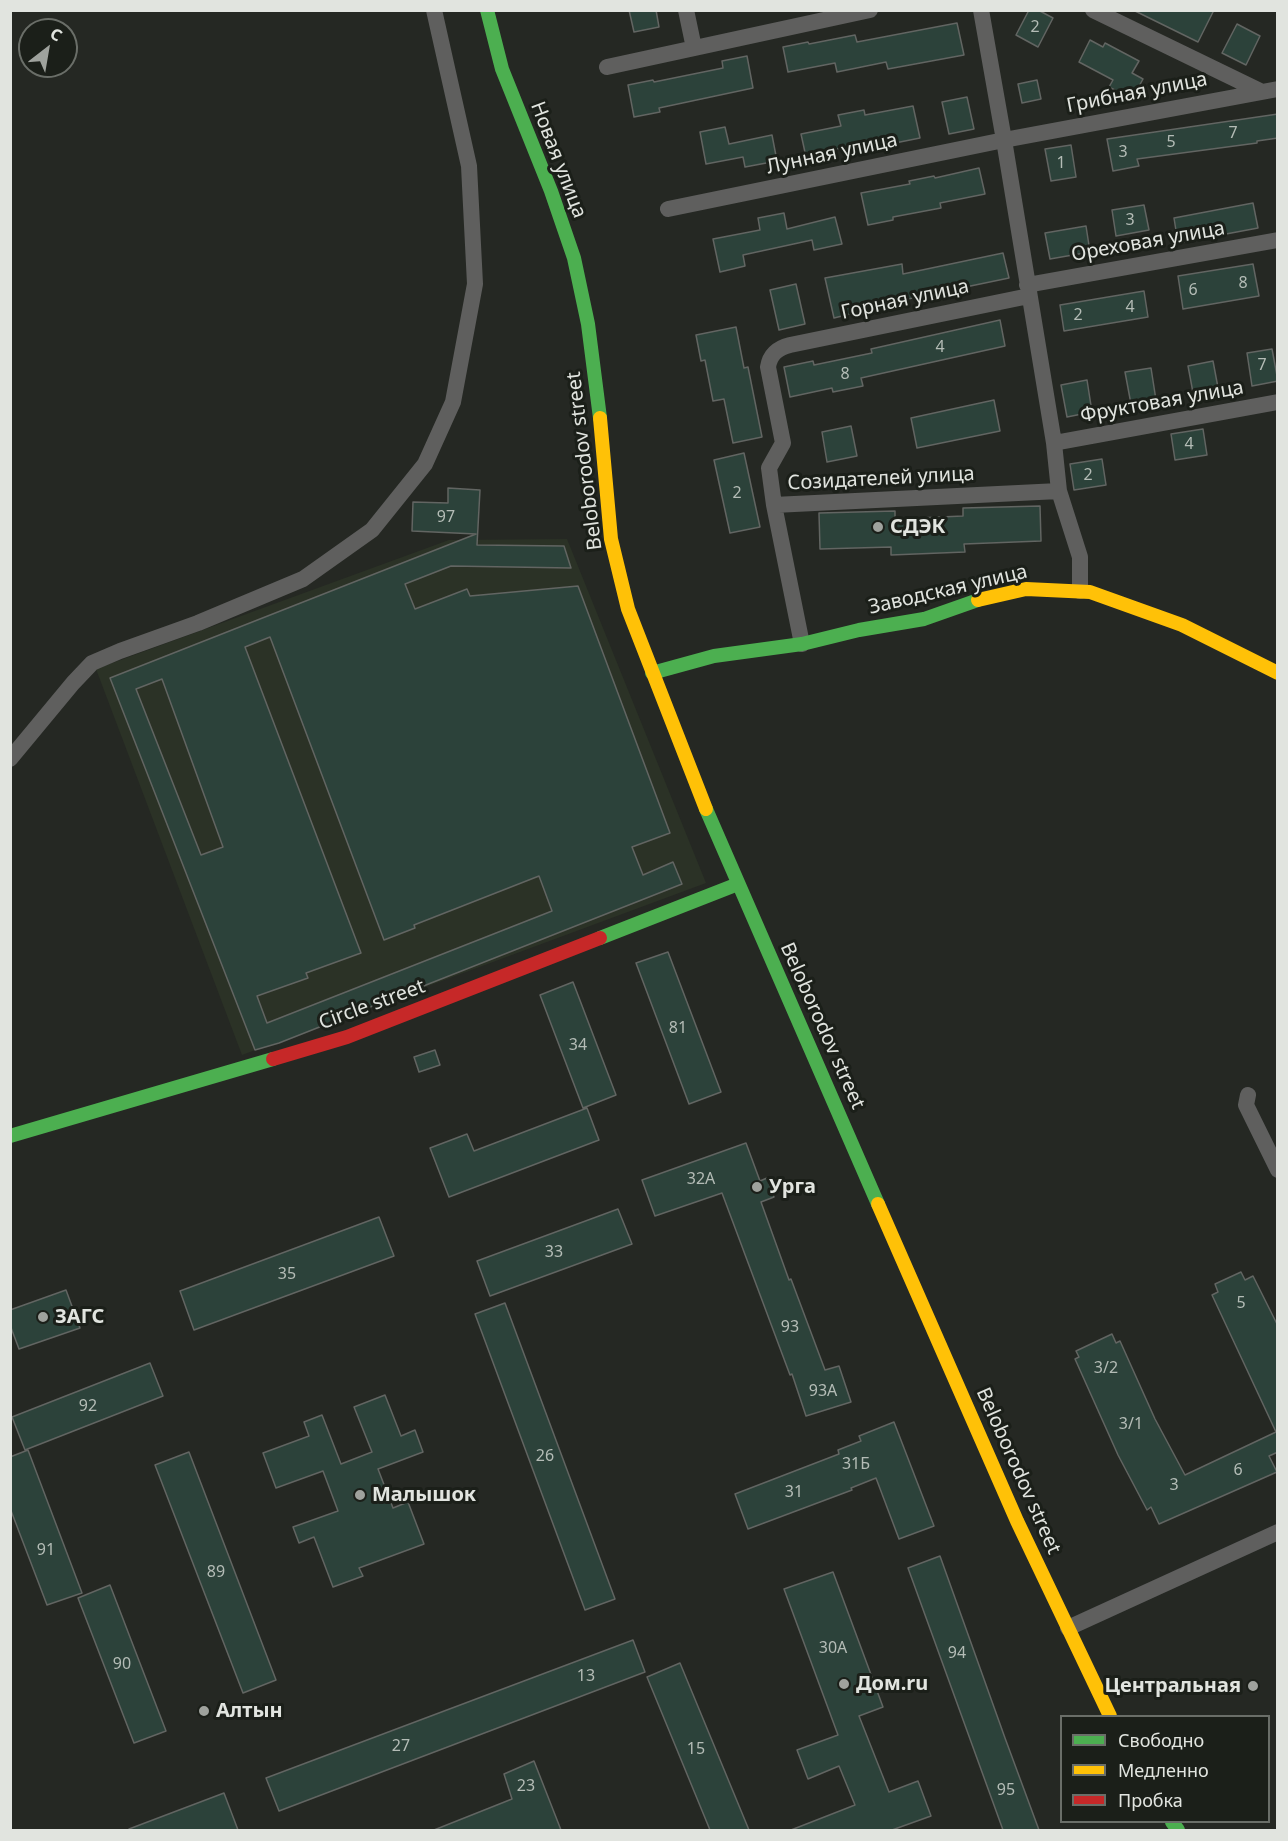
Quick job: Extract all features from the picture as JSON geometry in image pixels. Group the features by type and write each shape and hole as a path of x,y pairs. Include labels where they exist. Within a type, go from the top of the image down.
{"main road":[{"name":"Новая улица","path":"488,10 502,69 551,191 574,258 588,324"},
{"name":"Beloborodov street","path":"588,324 597,386 611,539 628,609 652,674 719,842 1017,1521 1110,1715"},
{"name":"Заводская улица","path":"652,674 714,656 802,644 859,630 924,619 977,600 1026,589 1090,592 1182,625 1278,673"},
{"name":"Circle street","path":"10,1136 347,1037 738,884"}],"street":[{"path":"10,759 92,663 198,623 303,579 372,530 425,464 453,402 475,284 469,166 434,10"},
{"path":"686,10 694,48"},
{"path":"606,67 870,10"},
{"path":"981,10 1054,443 1059,491 1080,557 1080,591"},
{"path":"1093,10 1260,91"},
{"name":"Грибная улица","path":"1004,140 1278,88"},
{"name":"Лунная улица","path":"668,209 1004,140"},
{"name":"Ореховая улица","path":"1028,291 1278,240"},
{"name":"Горная улица","path":"774,505 769,468 783,443 768,367 772,355 777,350 790,345 1028,291"},
{"name":"Фруктовая улица","path":"1054,443 1278,402"},
{"name":"Созидателей улица","path":"802,644 774,505 1059,491"},
{"path":"1248,1095 1246,1105 1278,1170"},
{"path":"1068,1628 1278,1532"}],"shaded area":[{"path":"567,539 706,883 242,1055 96,669 449,540"}],"building":[{"path":"629,10 656,10 659,27 634,32"},
{"path":"1029,10 1038,10 1053,18 1038,47 1016,35"},
{"path":"1133,10 1214,10 1198,42"},
{"path":"957,23 964,55 888,69 886,62 837,72 835,63 788,72 783,47 855,35 857,42"},
{"path":"1237,24 1260,36 1246,65 1222,53"},
{"path":"1090,40 1103,47 1105,43 1139,61 1132,73 1143,79 1132,99 1109,87 1113,80 1079,62"},
{"path":"747,56 753,88 659,108 660,112 634,117 628,85 723,68 722,61"},
{"path":"1037,80 1041,99 1022,103 1018,84"},
{"path":"967,97 974,129 949,134 942,102"},
{"path":"913,106 920,138 895,143 893,137 831,150 833,160 808,166 801,134 841,126 838,115 864,110 865,115"},
{"path":"1278,114 1278,138 1257,141 1257,143 1137,159 1139,166 1113,171 1107,139"},
{"path":"725,127 729,144 772,135 777,161 745,167 743,157 706,164 700,132"},
{"path":"1071,145 1076,177 1051,181 1045,149"},
{"path":"979,168 985,194 940,203 941,208 893,217 893,220 868,225 861,193"},
{"path":"1253,203 1258,228 1178,243 1174,218"},
{"path":"1144,205 1149,230 1116,236 1112,210"},
{"path":"784,213 787,229 835,217 842,244 814,250 812,240 743,255 745,266 720,272 713,239 760,230 758,218"},
{"path":"1086,226 1090,252 1050,259 1045,233"},
{"path":"1003,253 1009,278 908,299 909,304 882,309 882,306 834,318 825,278 902,264 903,274"},
{"path":"1253,264 1259,296 1183,309 1178,276"},
{"path":"796,284 805,324 779,330 770,290"},
{"path":"1144,291 1148,317 1064,331 1060,305"},
{"path":"1000,320 1005,346 861,378 863,386 833,392 832,388 790,397 784,367 813,361 814,365 872,353 871,349"},
{"path":"736,327 744,368 748,367 762,437 733,443 724,399 713,401 705,360 701,361 696,335"},
{"path":"1272,349 1278,381 1252,386 1247,353"},
{"path":"1213,361 1219,393 1194,398 1188,366"},
{"path":"1151,368 1156,400 1131,404 1125,372"},
{"path":"1087,380 1092,412 1067,417 1061,385"},
{"path":"994,400 1000,431 917,448 911,418"},
{"path":"851,426 857,456 827,462 822,432"},
{"path":"1203,429 1207,455 1175,460 1171,434"},
{"path":"744,453 760,527 730,533 714,460"},
{"path":"1102,459 1106,485 1074,490 1070,464"},
{"path":"448,488 480,490 477,545 564,546 571,568 451,566 405,584 415,609 467,589 470,596 578,586 670,833 632,847 643,875 673,862 682,884 279,1043 255,1050 110,678 476,534 412,531 413,502 448,503","holes":["270,637 384,940 415,928 414,925 539,876 552,911 267,1023 257,996 308,978 306,973 361,953 245,647","162,679 223,847 201,855 136,689"]},
{"path":"1040,506 1041,541 964,544 965,552 891,555 891,547 820,549 819,513 895,511 895,519 963,516 963,508"},
{"path":"668,952 721,1092 689,1104 636,963"},
{"path":"573,982 616,1095 583,1108 540,995"},
{"path":"435,1050 440,1065 419,1072 414,1057"},
{"path":"587,1108 599,1140 449,1197 430,1148 467,1134 474,1151"},
{"path":"746,1143 760,1181 767,1178 774,1197 761,1202 825,1370 839,1366 851,1402 806,1416 722,1193 655,1216 642,1180"},
{"path":"618,1209 632,1244 490,1296 477,1261"},
{"path":"379,1217 394,1256 194,1330 180,1291"},
{"path":"1241,1272 1245,1280 1253,1276 1278,1326 1278,1452 1269,1456 1277,1472 1159,1524 1151,1507 1147,1510 1118,1455 1075,1359 1079,1357 1076,1351 1112,1334 1116,1343 1120,1341 1155,1419 1185,1475 1276,1432 1212,1295 1218,1292 1215,1284"},
{"name":"ЗАГС","path":"66,1290 80,1328 19,1349 10,1325 10,1310"},
{"path":"505,1303 615,1599 585,1610 475,1314"},
{"path":"150,1363 163,1396 25,1450 12,1417"},
{"name":"Малышок","path":"385,1395 401,1436 415,1430 423,1452 378,1469 393,1508 408,1502 424,1544 359,1568 363,1576 333,1587 314,1537 299,1543 293,1527 338,1511 323,1471 276,1488 263,1453 309,1436 304,1422 322,1415 341,1464 372,1452 354,1407"},
{"path":"894,1422 934,1526 899,1539 876,1478 851,1488 852,1490 748,1529 735,1494 839,1454 838,1450 861,1441 859,1436"},
{"path":"28,1450 82,1593 47,1605 10,1508 10,1457"},
{"path":"189,1452 276,1680 243,1693 155,1465"},
{"path":"940,1556 1039,1830 1003,1830 908,1568"},
{"path":"833,1572 883,1707 859,1716 889,1792 918,1781 931,1816 892,1830 791,1830 855,1805 839,1766 808,1779 797,1750 838,1735 784,1589"},
{"path":"110,1585 166,1731 134,1743 78,1598"},
{"path":"633,1640 645,1672 279,1811 266,1778"},
{"path":"680,1663 749,1830 710,1830 647,1677"},
{"path":"534,1761 561,1830 434,1830 512,1799 504,1774"},
{"path":"224,1793 238,1830 129,1830 129,1829"}],"traffic: fast":[{"path":"487,10 502,69 551,191 574,258 588,324 600,418"},
{"path":"652,673 714,656 802,644 859,630 924,619 978,600"},
{"path":"706,809 878,1204"},
{"path":"600,938 738,884"},
{"path":"10,1136 273,1059"},
{"path":"1173,1823 1178,1830"}],"traffic: slow":[{"path":"600,418 611,539 628,609 706,809"},
{"path":"978,600 1026,589 1090,592 1182,625 1278,673"},
{"path":"878,1204 1017,1521 1110,1715"}],"traffic: jam":[{"path":"273,1059 347,1037 600,938"}],"place":[{"name":"СДЭК","path":"878,527"},
{"name":"Урга","path":"757,1187"},
{"name":"ЗАГС","path":"43,1317"},
{"name":"Малышок","path":"360,1495"},
{"name":"Дом.ru","path":"844,1684"},
{"name":"Центральная","path":"1253,1686"},
{"name":"Алтын","path":"204,1711"}]}
